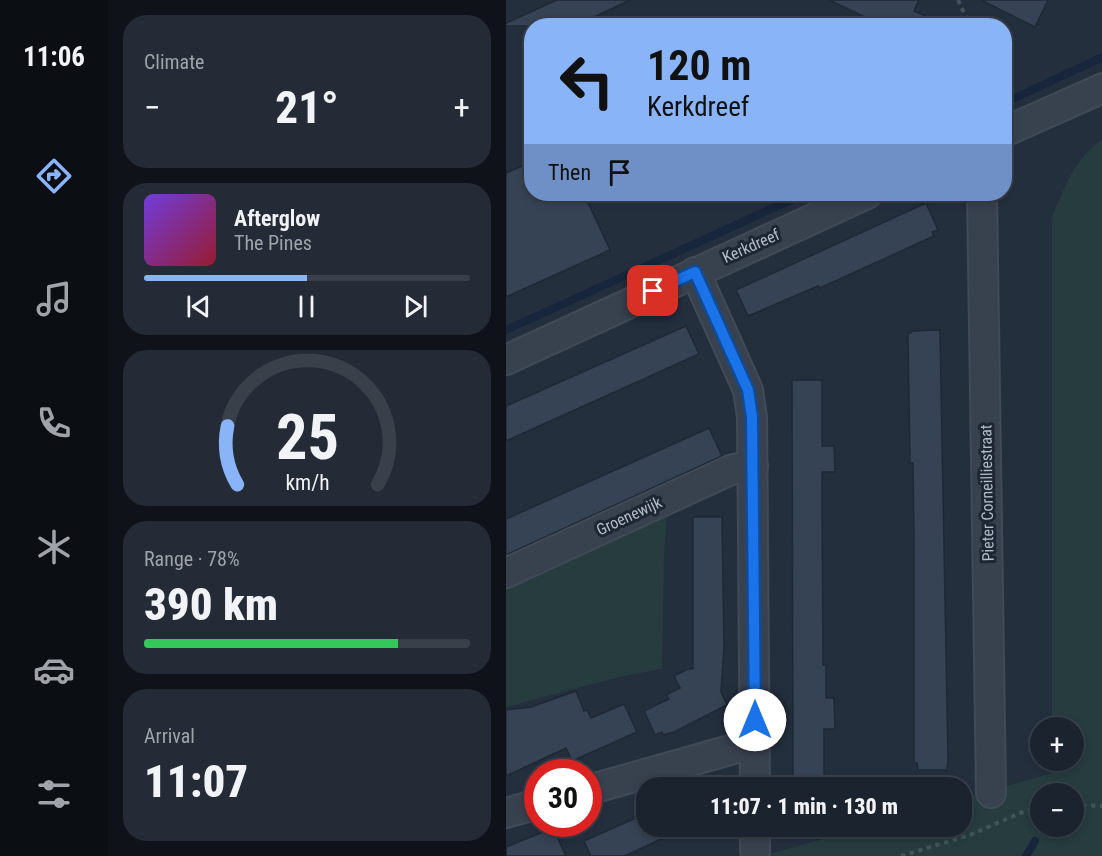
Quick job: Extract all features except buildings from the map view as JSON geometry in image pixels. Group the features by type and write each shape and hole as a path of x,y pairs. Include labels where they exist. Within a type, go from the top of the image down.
{"street":[{"path":"1012,128 1103,88"},
{"name":"Kerkdreef","path":"506,360 852,201"},
{"name":"Pieter Corneilliestraat","path":"982,201 991,793"},
{"path":"695,272 748,390 752,417 755,777"},
{"name":"Groenewijk","path":"506,573 733,469 753,466"},
{"path":"602,786 755,743"},
{"path":"506,813 524,808"}],"path":[{"path":"958,0 966,18"},
{"path":"1084,805 1103,806"},
{"path":"901,856 970,835 1030,810"}],"green space":[{"path":"1102,140 1102,856 762,856 830,837 972,837 972,796 1052,773 1052,771 1084,771 1084,717 1052,717 1052,218 1071,174 1085,155"},
{"path":"667,515 662,669 623,676 506,707 506,587"}],"waterway":[{"path":"1012,99 1103,57"},
{"path":"506,330 789,201"},
{"path":"1026,856 1035,841"}],"route":[{"path":"653,291 695,272 748,390 753,450 755,720"}]}
